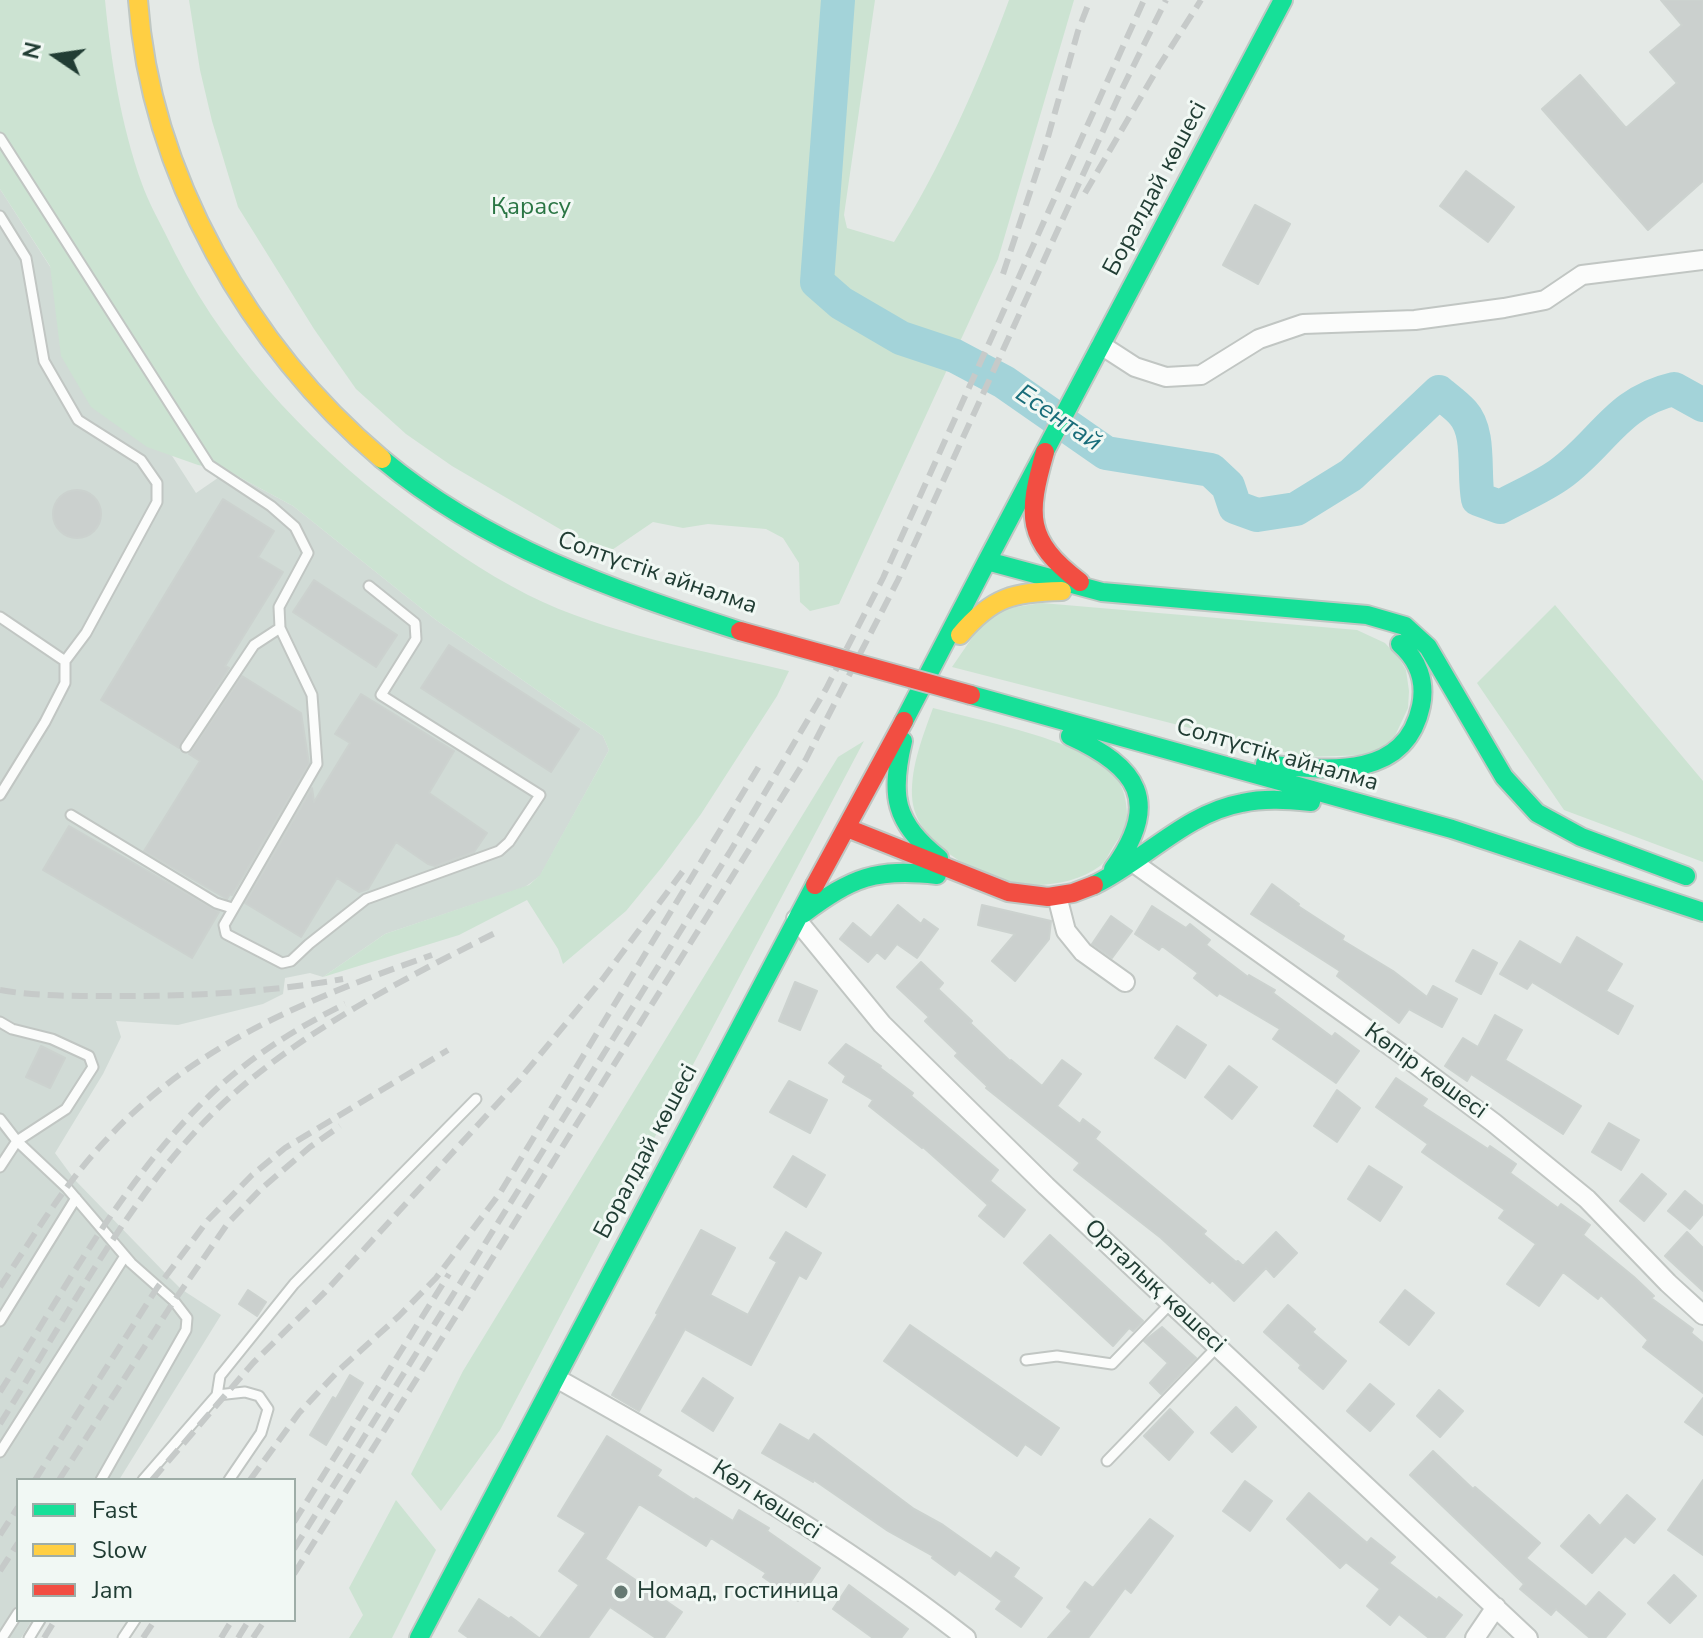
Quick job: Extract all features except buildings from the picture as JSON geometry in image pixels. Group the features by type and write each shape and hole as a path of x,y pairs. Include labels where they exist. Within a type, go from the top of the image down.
{"main road":[{"name":"Солтүстік айналма","path":"138,0 156,109 185,195 223,267 268,336 307,387 360,441 415,486 463,518 567,571 624,594 740,631 1452,829 1694,878"},
{"name":"Боралдай көшесі","path":"419,1638 796,919 926,682 1283,0"},
{"path":"1045,452 1034,488 1032,524 1048,553 1065,571 1077,581 1102,592"},
{"path":"987,561 1102,592"},
{"path":"981,883 916,840 903,823 894,788 897,762 926,682 971,621 999,598 1026,592 1102,592 1339,613 1382,617 1405,626 1428,647 1504,777 1537,813 1581,837 1694,878"},
{"path":"1197,758 1346,769 1383,760 1406,743 1416,726 1422,705 1423,684 1417,664 1375,625 1339,613"},
{"path":"995,701 1094,747 1127,771 1133,781 1139,806 1128,859"},
{"path":"847,828 981,883 1020,895 1057,896 1098,883 1128,859 1213,812 1233,805 1277,800 1384,811"},
{"name":"Солтүстік айналма","path":"1452,829 1703,912"},
{"path":"796,919 846,884 878,871 913,871 981,883"}],"street":[{"path":"1101,345 1135,367 1166,377 1201,375 1259,339 1303,324 1415,320 1504,308 1545,300 1582,275 1703,260"},
{"name":"Көпір көшесі","path":"1128,859 1494,1123 1587,1199 1703,1315"},
{"path":"1057,896 1066,931 1083,952 1125,982"},
{"name":"Орталық көшесі","path":"796,919 882,1024 1046,1186 1528,1638"},
{"name":"Көл көшесі","path":"556,1378 706,1462 905,1590 966,1638"},
{"path":"1475,1638 1496,1607"}],"lane":[{"path":"0,138 209,465 271,506 295,527 308,553 279,607 280,628 312,695 317,764 224,925 226,934 282,963 291,961 366,899 499,851 509,842 540,795 381,695 416,639 415,623 369,586"},
{"path":"0,216 26,258 44,361 50,373 78,420 141,460 157,483 157,502 86,633 65,661 65,683 0,795"},
{"path":"0,617 65,661"},
{"path":"186,747 254,645 280,628"},
{"path":"71,815 216,903 232,908"},
{"path":"0,1022 12,1029 52,1039 89,1056 93,1067 66,1109 17,1141 0,1167"},
{"path":"145,1478 217,1395 220,1376 294,1284 476,1099"},
{"path":"0,1119 17,1141 76,1198 125,1256 174,1301 187,1318 186,1330 102,1478"},
{"path":"0,1321 76,1198"},
{"path":"0,1452 125,1256"},
{"path":"1026,1360 1057,1356 1112,1364 1171,1303"},
{"path":"1107,1461 1218,1346"},
{"path":"217,1395 245,1392 259,1396 268,1409 261,1433 230,1478"},
{"path":"2,1638 16,1616"}],"shaded area":[{"path":"0,189 196,493 228,471 293,506 436,620 603,736 609,750 540,876 525,887 385,934 323,977 310,973 285,978 283,994 263,1004 178,1025 116,1021 121,1037 103,1074 55,1153 74,1179 181,1289 221,1315 120,1478 16,1478 16,1622 31,1622 21,1638 0,1638"}],"green space":[{"path":"0,0 105,0 110,47 128,139 150,203 187,275 237,352 266,387 330,453 365,483 416,524 463,556 511,586 558,609 656,640 789,671 777,696 701,814 662,867 626,911 563,964 558,949 527,900 459,935 323,977 385,934 529,885 540,875 609,750 603,736 436,620 293,506 228,471 198,465 147,447 91,407 61,356 50,266 0,189"},
{"name":"Қарасу","path":"189,0 875,0 844,215 847,228 894,242 958,124 1009,0 1074,0 998,259 839,604 810,611 800,602 799,563 783,538 766,529 708,524 683,528 653,522 609,552 594,549 452,466 406,434 356,389 314,329 238,207 212,121"},
{"path":"1042,603 1357,630 1385,643 1399,658 1406,670 1408,708 1394,738 1371,755 1303,757 952,667 978,629 1002,609"},
{"path":"1555,605 1703,781 1703,862 1564,810 1477,683"},
{"path":"933,708 1043,737 1084,754 1107,768 1123,791 1127,818 1106,860 1093,871 1070,880 1036,885 998,878 958,860 940,847 916,815 912,796 916,762"},
{"path":"864,741 500,1430 441,1511 411,1474 463,1371 838,757"},
{"path":"396,1500 436,1550 392,1638 349,1638 363,1615 349,1588"}],"waterway":[{"name":"Есентай","path":"838,0 817,282 841,303 901,338 955,356 1004,382 1106,453 1211,470 1228,486 1235,507 1257,515 1296,509 1351,475 1439,392 1469,421 1478,499 1500,507 1560,474 1638,403 1674,389 1703,405"}],"railway":[{"path":"1003,274 1090,0"},
{"path":"296,1546 731,850 826,689 883,578 1144,0"},
{"path":"296,1571 806,759 898,580 1123,87 1166,0"},
{"path":"1085,193 1201,0"},
{"path":"251,1478 299,1413 339,1370 436,1278 500,1193 761,763"},
{"path":"154,1478 253,1363 325,1292 519,1080 602,980 686,867"},
{"path":"0,1424 125,1222 152,1184 213,1113 243,1085 312,1035 387,990 499,931"},
{"path":"0,1287 50,1211 92,1156 141,1106 178,1076 257,1027 343,988 432,955"},
{"path":"0,990 61,996 178,995 261,990 343,979"},
{"path":"0,1392 101,1230 158,1152 189,1116 223,1083 267,1049 345,1004"},
{"path":"36,1478 157,1288 208,1220 252,1175 285,1148 448,1050"},
{"path":"60,1478 228,1223 261,1189 340,1126"},
{"path":"296,1519 449,1274"},
{"path":"0,1535 16,1510"},
{"path":"0,1571 16,1546"},
{"path":"44,1638 54,1622"},
{"path":"143,1638 154,1622"},
{"path":"221,1638 231,1622"},
{"path":"238,1638 248,1622"},
{"path":"253,1638 264,1622"}],"traffic: fast":[{"path":"987,561 1283,0"},
{"path":"382,459 422,490 507,541 598,582 740,631"},
{"path":"904,721 987,561 1102,592 1367,615 1405,626 1428,647 1504,777 1537,813 1581,837 1686,876"},
{"path":"1265,764 1312,768 1360,766 1398,748 1412,731 1422,697 1419,672 1412,657 1400,644"},
{"path":"971,695 1452,829 1703,912"},
{"path":"1070,736 1112,760 1135,789 1139,806 1137,824 1113,869"},
{"path":"903,741 897,777 899,807 913,833 939,858"},
{"path":"1094,885 1184,827 1222,808 1259,800 1311,802"},
{"path":"803,914 836,891 866,878 897,873 937,875"},
{"path":"419,1638 815,885"}],"traffic: slow":[{"path":"138,0 147,65 163,130 186,192 215,253 250,311 290,365 334,415 382,459"},
{"path":"960,635 983,612 1005,599 1030,593 1062,591"}],"traffic: jam":[{"path":"1045,452 1035,493 1035,525 1049,553 1080,582"},
{"path":"740,631 971,695"},
{"path":"815,885 904,721"},
{"path":"847,828 1008,892 1048,897 1073,893 1094,885"}],"place":[{"name":"Номад, гостиница","path":"621,1592"}]}
